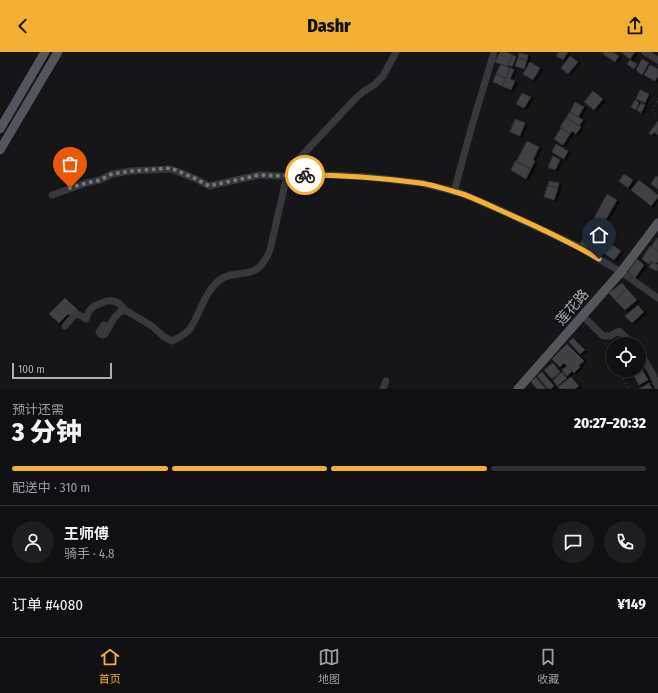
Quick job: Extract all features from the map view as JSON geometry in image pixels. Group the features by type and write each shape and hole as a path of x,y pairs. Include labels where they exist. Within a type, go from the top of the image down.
{"main road":[{"path":"0,129 45,52"},
{"path":"0,150 58,52"},
{"name":"莲花路","path":"518,389 621,272 658,223"}],"street":[{"path":"65,326 76,313 86,319 89,311 94,306 107,301 114,301 120,304 126,311 152,326 163,336 172,341 189,330 211,289 221,279 231,274 255,271 266,260 270,250 285,184 293,165 355,98 374,85 383,76 396,52"},
{"path":"454,192 494,52"},
{"path":"645,52 658,60"},
{"path":"52,195 86,183 100,180 112,174 171,168 209,186 259,175 332,175 422,183 461,193 577,246 621,272 658,298"},
{"path":"104,325 99,332 103,335 114,318 121,311 126,311"},
{"path":"583,316 603,336 610,336 618,331 625,337"},
{"path":"646,363 658,388"},
{"path":"383,389 386,381"}],"path":[{"path":"658,102 652,109 658,116"},
{"path":"603,336 603,342 606,346"},
{"path":"625,377 624,379 630,389"}],"building":[{"path":"500,52 506,52 513,55 507,67 495,62"},
{"path":"559,52 568,52 563,60 556,56"},
{"path":"604,52 613,52 619,56 615,62 603,54"},
{"path":"622,52 635,52 630,59"},
{"path":"519,53 528,55 527,60 518,58"},
{"path":"513,55 516,57 512,67 508,65"},
{"path":"570,56 578,62 568,74 561,68"},
{"path":"518,58 527,60 524,69 515,66"},
{"path":"642,59 649,63 642,75 636,70"},
{"path":"630,60 637,64 634,69 627,64"},
{"path":"530,62 540,68 533,80 523,74"},
{"path":"501,64 510,68 506,78 496,74"},
{"path":"650,65 658,69 658,76 655,81 644,75"},
{"path":"510,68 514,70 510,79 515,81 511,90 502,86"},
{"path":"496,74 506,78 502,86 493,82"},
{"path":"640,90 649,94 645,103 636,99"},
{"path":"593,91 603,99 594,110 584,102"},
{"path":"522,93 531,97 524,108 516,104"},
{"path":"635,100 639,102 636,110 631,107"},
{"path":"575,102 584,107 578,117 570,112"},
{"path":"641,103 645,105 641,113 637,110"},
{"path":"570,112 583,120 579,126 566,118"},
{"path":"566,118 581,127 576,134 572,131 570,134 560,127"},
{"path":"515,119 525,123 520,136 510,132"},
{"path":"658,121 658,135 654,132 652,135 649,133"},
{"path":"561,128 570,134 563,145 554,139"},
{"path":"527,141 539,147 531,169 516,162"},
{"path":"556,144 568,151 564,159 552,152"},
{"path":"553,156 560,160 555,170 548,167"},
{"path":"515,161 531,169 526,179 511,170"},
{"path":"624,174 633,180 628,188 619,181"},
{"path":"656,176 658,177 658,189 651,184"},
{"path":"639,180 658,195 651,206 631,190"},
{"path":"549,181 559,183 558,188 548,185"},
{"path":"548,185 558,188 554,200 544,197"},
{"path":"607,194 617,200 589,249 580,244"},
{"path":"599,238 608,243 602,254 593,248"},
{"path":"658,238 658,251 651,247"},
{"path":"610,243 621,251 614,260 604,253"},
{"path":"650,246 658,251 658,261 656,264 651,261 649,264 642,259"},
{"path":"637,259 644,265 635,278 628,272"},
{"path":"652,262 658,265 657,271 649,267"},
{"path":"622,283 627,289 615,300 609,293"},
{"path":"627,289 637,300 625,310 615,300"},
{"path":"65,298 78,310 71,316 68,314 59,323 49,314"},
{"path":"638,305 644,312 632,323 625,316"},
{"path":"573,338 585,350 580,354 569,342"},
{"path":"567,344 584,361 579,365 580,367 574,373 564,363 560,367 552,359"},
{"path":"553,363 560,372 552,379 544,370"},
{"path":"567,366 572,371 567,376 562,370"},
{"path":"542,372 554,386 551,389 548,389 537,376"},
{"path":"562,372 567,378 557,386 553,380"},
{"path":"646,376 648,380 639,385 635,377"},
{"path":"536,377 546,389 537,389 531,382"},
{"path":"571,377 579,386 575,389 560,389 558,387"},
{"path":"649,383 652,389 639,389"}],"way so far":[{"path":"70,188 100,180 112,174 171,168 209,186 259,175 305,175"}],"route":[{"path":"305,175 332,175 422,183 461,193 577,246 599,259"}]}
